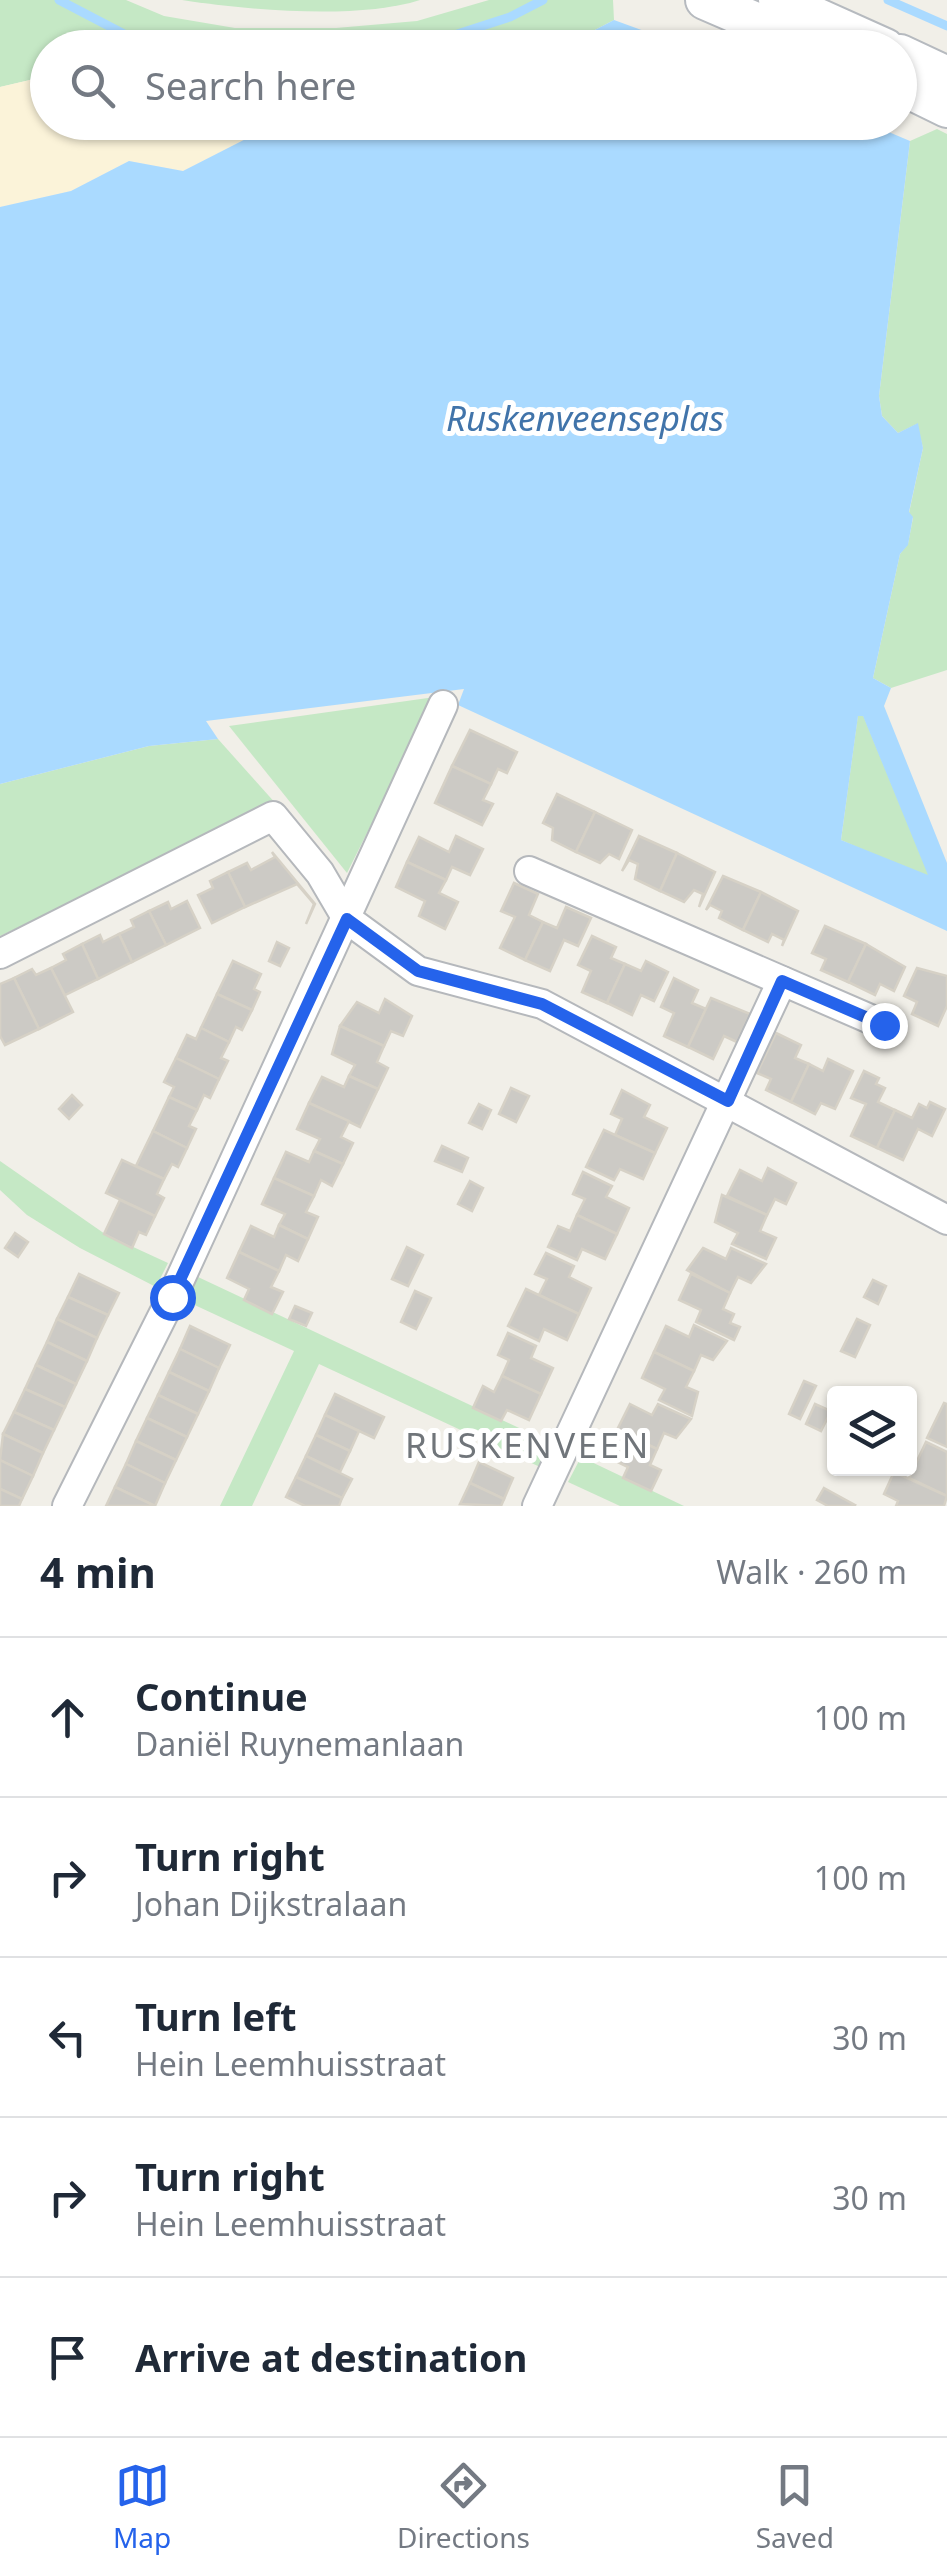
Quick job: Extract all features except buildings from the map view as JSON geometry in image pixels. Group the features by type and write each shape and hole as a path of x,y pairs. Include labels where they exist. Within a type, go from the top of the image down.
{"main road":[{"path":"705,0 774,30"},
{"path":"778,0 845,30"},
{"path":"917,62 947,76"},
{"path":"917,93 947,108"}],"street":[{"path":"68,1506 172,1297 444,705"},
{"path":"0,954 273,816 320,873 347,919 418,971 542,1004 947,1220"},
{"path":"529,871 884,1025"},
{"path":"537,1506 782,981"}],"green space":[{"path":"0,0 126,0 164,16 235,28 336,28 417,21 489,0 613,0 614,20 595,30 30,30 30,80 0,87"},
{"path":"182,0 420,0 335,11 269,10"},
{"path":"937,129 947,134 947,670 891,688 873,678 900,554 908,544 913,518 909,513 923,448 917,424 898,433 882,416 879,396 910,141"},
{"path":"435,697 347,873 229,726"},
{"path":"858,715 863,715 929,875 924,877 841,840"},
{"path":"218,739 277,805 0,936 0,784 149,746"},
{"path":"0,1161 105,1234 168,1263 156,1287 27,1215 0,1190"},
{"path":"198,1277 551,1443 540,1467 319,1364 252,1506 220,1506 294,1351 186,1301"},
{"path":"581,1457 684,1506 620,1506 568,1482"}],"sand":[{"path":"30,80 30,140 244,140 183,171 129,161 71,191 0,207 0,87"}],"water":[{"path":"614,20 641,30 595,30"},
{"name":"Ruskenveenseplas","path":"244,140 910,141 879,396 882,416 898,433 918,423 923,448 909,512 913,517 908,545 900,554 873,678 891,688 884,706 947,863 947,931 458,705 464,689 206,721 218,739 149,746 0,784 0,207 71,191 129,161 183,171","holes":["858,716 863,716 928,875 841,840"]}],"waterway":[{"path":"59,0 116,30"},
{"path":"470,30 510,17 543,0"},
{"path":"888,0 947,26"}],"district":[{"name":"RUSKENVEEN","path":"528,1446"}],"route":[{"path":"172,1297 347,919 418,971 542,1004 728,1101 782,981 884,1025"}]}
